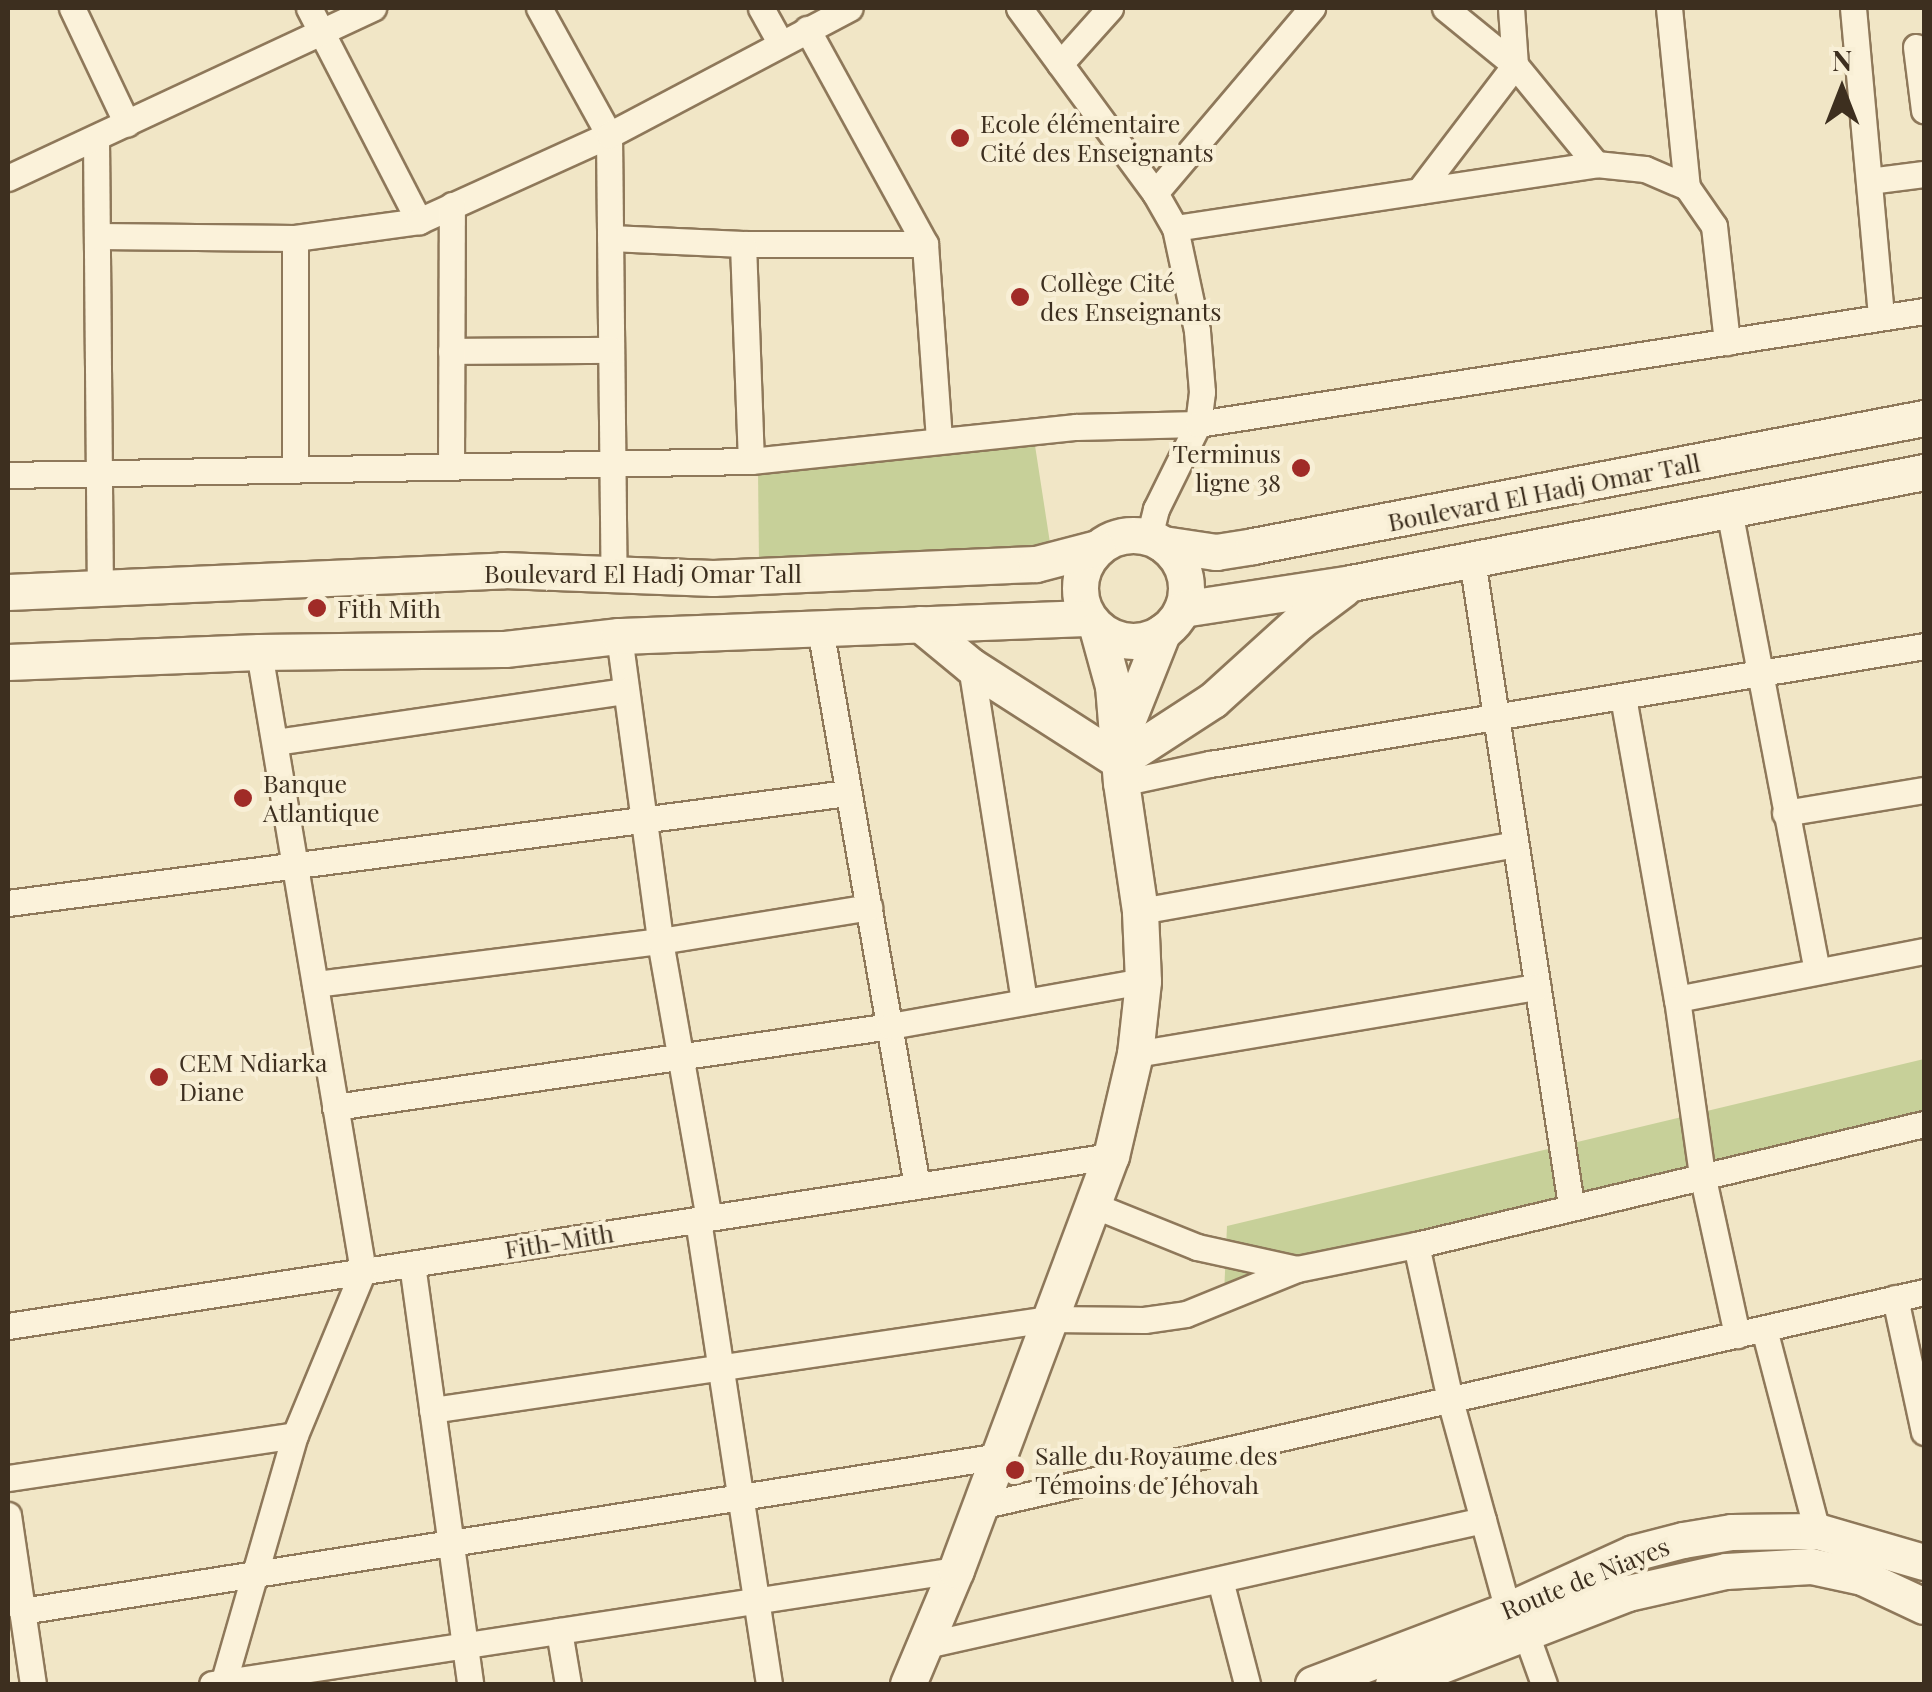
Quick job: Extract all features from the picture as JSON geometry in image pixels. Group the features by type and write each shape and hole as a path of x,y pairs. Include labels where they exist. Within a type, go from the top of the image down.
{"main road":[{"name":"Boulevard El Hadj Omar Tall","path":"8,592 503,570 614,578 713,578 1022,564 1097,548 1122,536 1216,552 1924,418"},
{"path":"8,662 259,652 505,649 619,636 920,624 1092,623 1130,641 1173,620 1924,472"},
{"path":"1119,763 1173,620 1184,573 1156,540"},
{"path":"908,1684 956,1570 1112,1156 1135,1054 1143,981 1140,911 1119,763 1113,686 1079,580 1085,562 1097,548"},
{"path":"1119,763 1213,700 1299,622 1351,583"},
{"path":"920,624 971,666 1119,763"},
{"name":"Route de Niayes","path":"1393,1684 1517,1622 1633,1553 1683,1540 1731,1532 1817,1531 1924,1562"},
{"name":"Route de Niayes","path":"1312,1684 1517,1622 1726,1571 1811,1566 1862,1577 1924,1606"}],"street":[{"path":"72,8 127,124"},
{"path":"309,8 419,221"},
{"path":"8,178 373,8"},
{"path":"539,8 609,135 614,578"},
{"path":"761,8 780,42"},
{"path":"97,236 295,238 419,221 609,135 850,8"},
{"path":"1018,8 1155,193 1175,228 1199,348 1198,424 1156,509 1156,540"},
{"path":"1060,64 1110,8"},
{"path":"1155,193 1312,8"},
{"path":"1444,8 1516,65 1596,164"},
{"path":"1418,192 1516,65 1510,8"},
{"path":"1669,8 1687,187 1714,226 1727,342"},
{"path":"1853,8 1881,316"},
{"path":"806,29 925,244 939,441"},
{"path":"1916,47 1924,110"},
{"path":"96,139 100,590"},
{"path":"1175,228 1596,164 1645,169 1687,187"},
{"path":"1869,181 1924,174"},
{"path":"450,467 452,205"},
{"path":"295,238 295,470"},
{"path":"610,238 743,244 925,244"},
{"path":"743,244 750,461"},
{"path":"8,475 750,461 1076,427 1198,424 1924,310"},
{"path":"451,351 611,350"},
{"path":"1728,510 1817,971"},
{"path":"1472,560 1571,1205"},
{"path":"820,628 917,1186"},
{"path":"619,636 623,691 681,1056 720,1365 769,1684"},
{"path":"1119,763 1210,764 1924,646"},
{"path":"259,652 363,1271 295,1435 218,1684 956,1570"},
{"path":"971,666 1024,1001"},
{"path":"275,742 623,691"},
{"path":"1623,697 1702,1174 1737,1336"},
{"path":"1785,814 1924,790"},
{"path":"8,903 848,793"},
{"path":"1140,911 1515,844"},
{"path":"315,984 660,940 869,907"},
{"path":"1676,999 1924,951"},
{"path":"334,1107 890,1026 1143,981"},
{"path":"1135,1054 1537,987"},
{"path":"432,1410 1049,1319 1144,1320 1186,1314 1297,1268 1416,1245 1924,1124"},
{"name":"Fith-Mith","path":"8,1326 1112,1156"},
{"path":"1093,1205 1197,1247 1297,1268"},
{"path":"1416,1245 1450,1400 1483,1520 1517,1622 1544,1684"},
{"path":"412,1264 470,1684"},
{"path":"980,1506 1924,1292"},
{"path":"1896,1298 1924,1432"},
{"path":"1764,1329 1817,1531"},
{"path":"8,1478 295,1435"},
{"path":"22,1611 999,1456"},
{"path":"8,1515 32,1684"},
{"path":"926,1645 1483,1520"},
{"path":"1220,1580 1247,1684"},
{"path":"560,1630 568,1684"}],"green space":[{"path":"1034,439 1052,556 759,563 758,469"},
{"path":"1924,1059 1924,1135 1224,1295 1227,1226"}],"place":[{"name":"Ecole élémentaire Cité des Enseignants","path":"960,138"},
{"name":"Collège Cité des Enseignants","path":"1020,297"},
{"name":"Terminus ligne 38","path":"1301,468"},
{"name":"Fith Mith","path":"317,608"},
{"name":"Banque Atlantique","path":"243,798"},
{"name":"CEM Ndiarka Diane","path":"159,1077"},
{"name":"Salle du Royaume des Témoins de Jéhovah","path":"1015,1470"}]}
